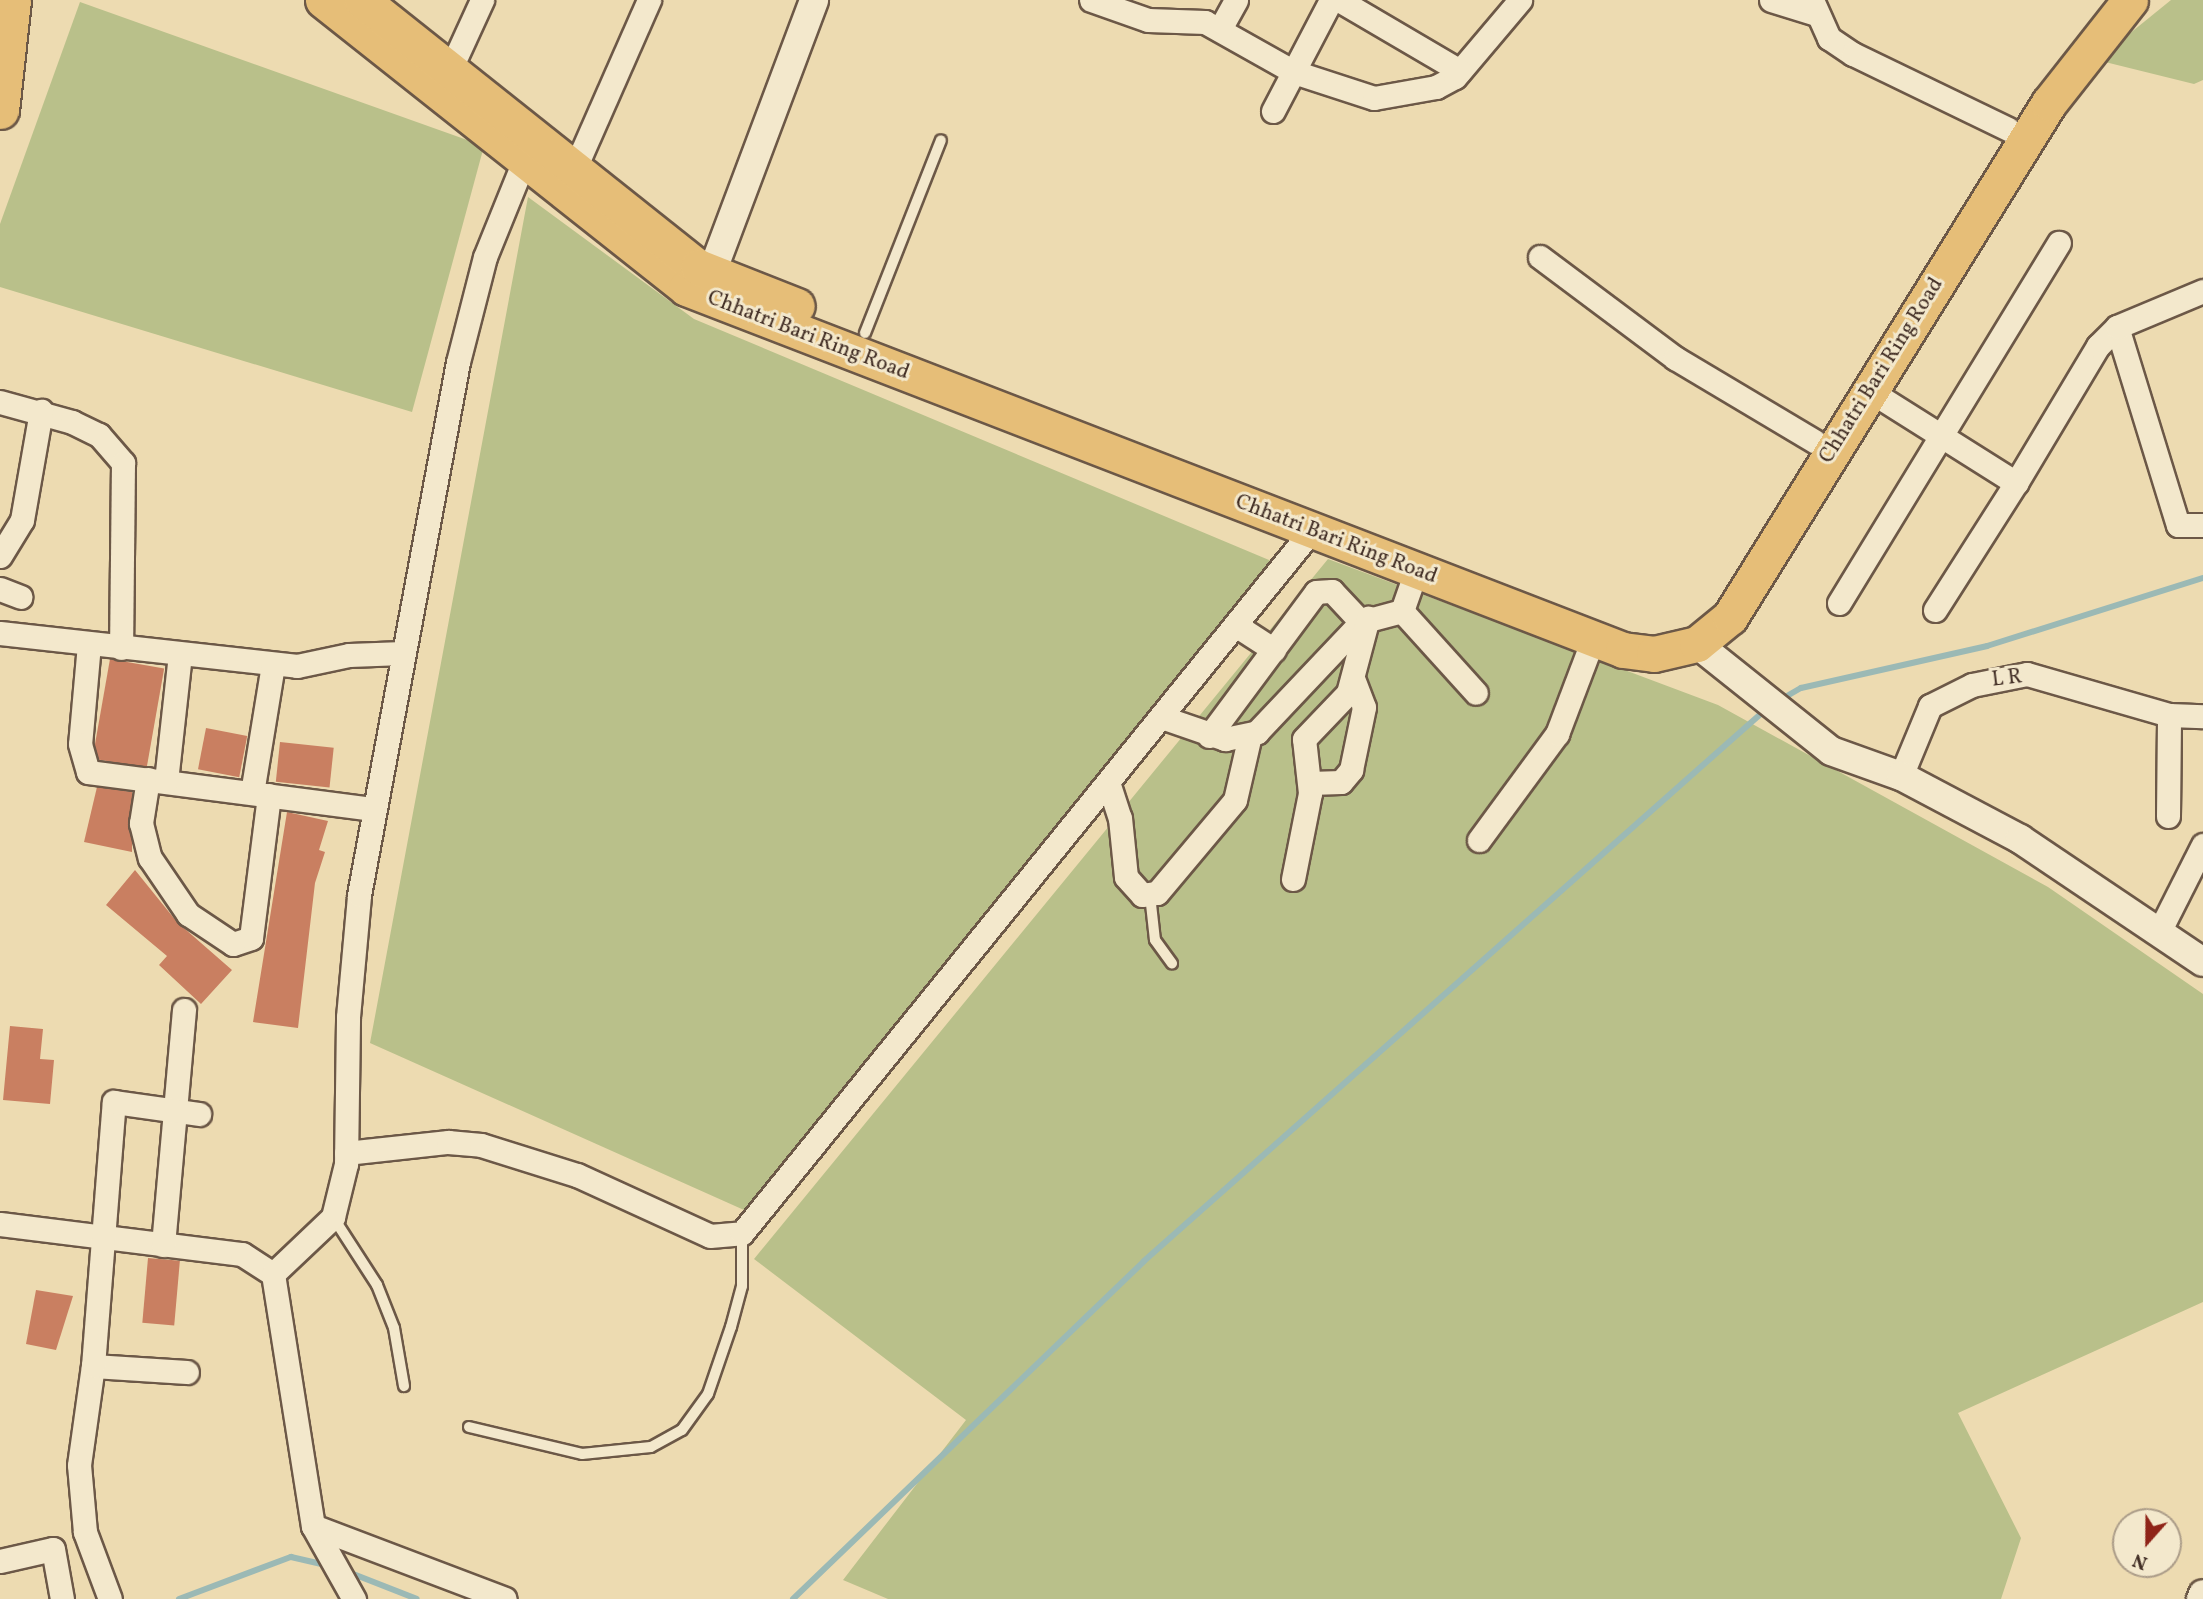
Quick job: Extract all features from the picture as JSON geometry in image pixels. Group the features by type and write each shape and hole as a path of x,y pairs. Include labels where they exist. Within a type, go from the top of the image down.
{"highway":[{"path":"0,110 12,0"}],"main road":[{"name":"Chhatri Bari Ring Road","path":"323,0 686,288 1593,639 1654,654 1696,644 1730,617 2049,103 2130,0"},
{"name":"Chhatri Bari Ring Road","path":"362,0 574,170 712,272 1640,632 1687,625 1714,603 2008,129 2103,0"}],"street":[{"path":"450,70 482,0"},
{"path":"574,170 649,0"},
{"path":"712,272 814,0"},
{"path":"1091,0 1148,20 1192,20 1220,29 1294,72 1374,98 1436,87 1460,71 1520,0"},
{"path":"1220,29 1236,0"},
{"path":"1273,111 1331,0"},
{"path":"1339,0 1460,71"},
{"path":"1771,0 1812,7 1829,38 1853,54 2008,129"},
{"path":"273,1274 333,1217 346,1153 352,955 374,809 458,362 485,257 524,160"},
{"path":"1839,603 1939,432 2059,243"},
{"path":"1539,257 1675,358 1814,441"},
{"path":"1935,610 2098,346 2117,327 2203,291"},
{"path":"2117,327 2178,525 2203,524"},
{"path":"1870,391 1939,432 2015,483"},
{"path":"0,402 41,411 99,435 123,463 121,648"},
{"path":"0,556 22,520 41,411"},
{"path":"346,1153 448,1142 481,1145 577,1175 710,1236 742,1233 1164,718 1311,531"},
{"path":"1402,611 1416,570"},
{"path":"1209,736 1321,590 1342,597 1364,620"},
{"path":"1164,718 1209,736 1250,735 1272,724 1364,620 1402,611"},
{"path":"1402,611 1476,693"},
{"path":"1293,879 1310,783 1303,758 1308,730 1338,707 1354,681 1364,620"},
{"path":"1237,626 1274,650"},
{"path":"0,633 274,665 403,653"},
{"path":"1479,840 1557,734 1593,639"},
{"path":"89,644 82,764 96,774 374,809"},
{"path":"1696,644 1831,751 1901,776 2020,839 2161,928 2203,962"},
{"path":"180,654 157,780 141,824 150,858 188,914 233,944 251,938 261,794 274,665"},
{"name":"L R","path":"1901,776 1930,706 1972,684 2027,674 2169,715 2203,716"},
{"path":"1310,783 1340,782 1351,770 1364,707 1354,681"},
{"path":"2168,816 2169,715"},
{"path":"1109,785 1120,818 1126,877 1150,895 1235,800 1250,735"},
{"path":"2161,928 2203,845"},
{"path":"163,1245 184,1010"},
{"path":"110,1599 79,1504 114,1102 199,1114"},
{"path":"0,1224 102,1240 242,1254 273,1274 313,1526 320,1548 355,1599"},
{"path":"93,1366 187,1372"},
{"path":"313,1526 505,1599"},
{"path":"0,1560 53,1549 62,1599"},
{"path":"2202,1599 2203,1594"}],"lane":[{"path":"865,333 941,140"},
{"path":"1150,895 1155,940 1172,963"},
{"path":"333,1217 377,1285 394,1328 404,1386"},
{"path":"469,1427 582,1454 651,1447 682,1430 708,1394 731,1327 742,1286 742,1233"}],"green space":[{"path":"2171,0 2203,0 2203,80 2194,84 2097,60"},
{"path":"80,2 484,146 412,412 0,287 0,224"},
{"path":"528,197 694,319 1293,570 744,1210 370,1043"},
{"path":"1328,559 1718,705 2048,887 2203,994 2203,1302 1958,1413 2021,1538 2001,1599 888,1599 843,1580 966,1420 754,1259"}],"building":[{"path":"110,659 164,669 147,768 92,758"},
{"path":"206,728 247,736 239,777 198,769"},
{"path":"280,742 334,748 330,787 276,782"},
{"path":"97,787 132,792 132,852 84,842"},
{"path":"287,812 328,821 319,850 325,852 315,883 298,1028 253,1022"},
{"path":"135,870 177,922 232,970 201,1004 159,965 167,956 106,905"},
{"path":"10,1026 43,1029 40,1059 54,1060 50,1104 3,1100"},
{"path":"148,1258 180,1261 174,1326 142,1323"},
{"path":"36,1290 73,1296 56,1350 26,1344"}],"waterway":[{"path":"1780,700 1801,688 1987,646 2203,578"},
{"path":"793,1599 1144,1261 1765,710"},
{"path":"179,1599 291,1557 329,1566"},
{"path":"343,1570 417,1599"}]}
